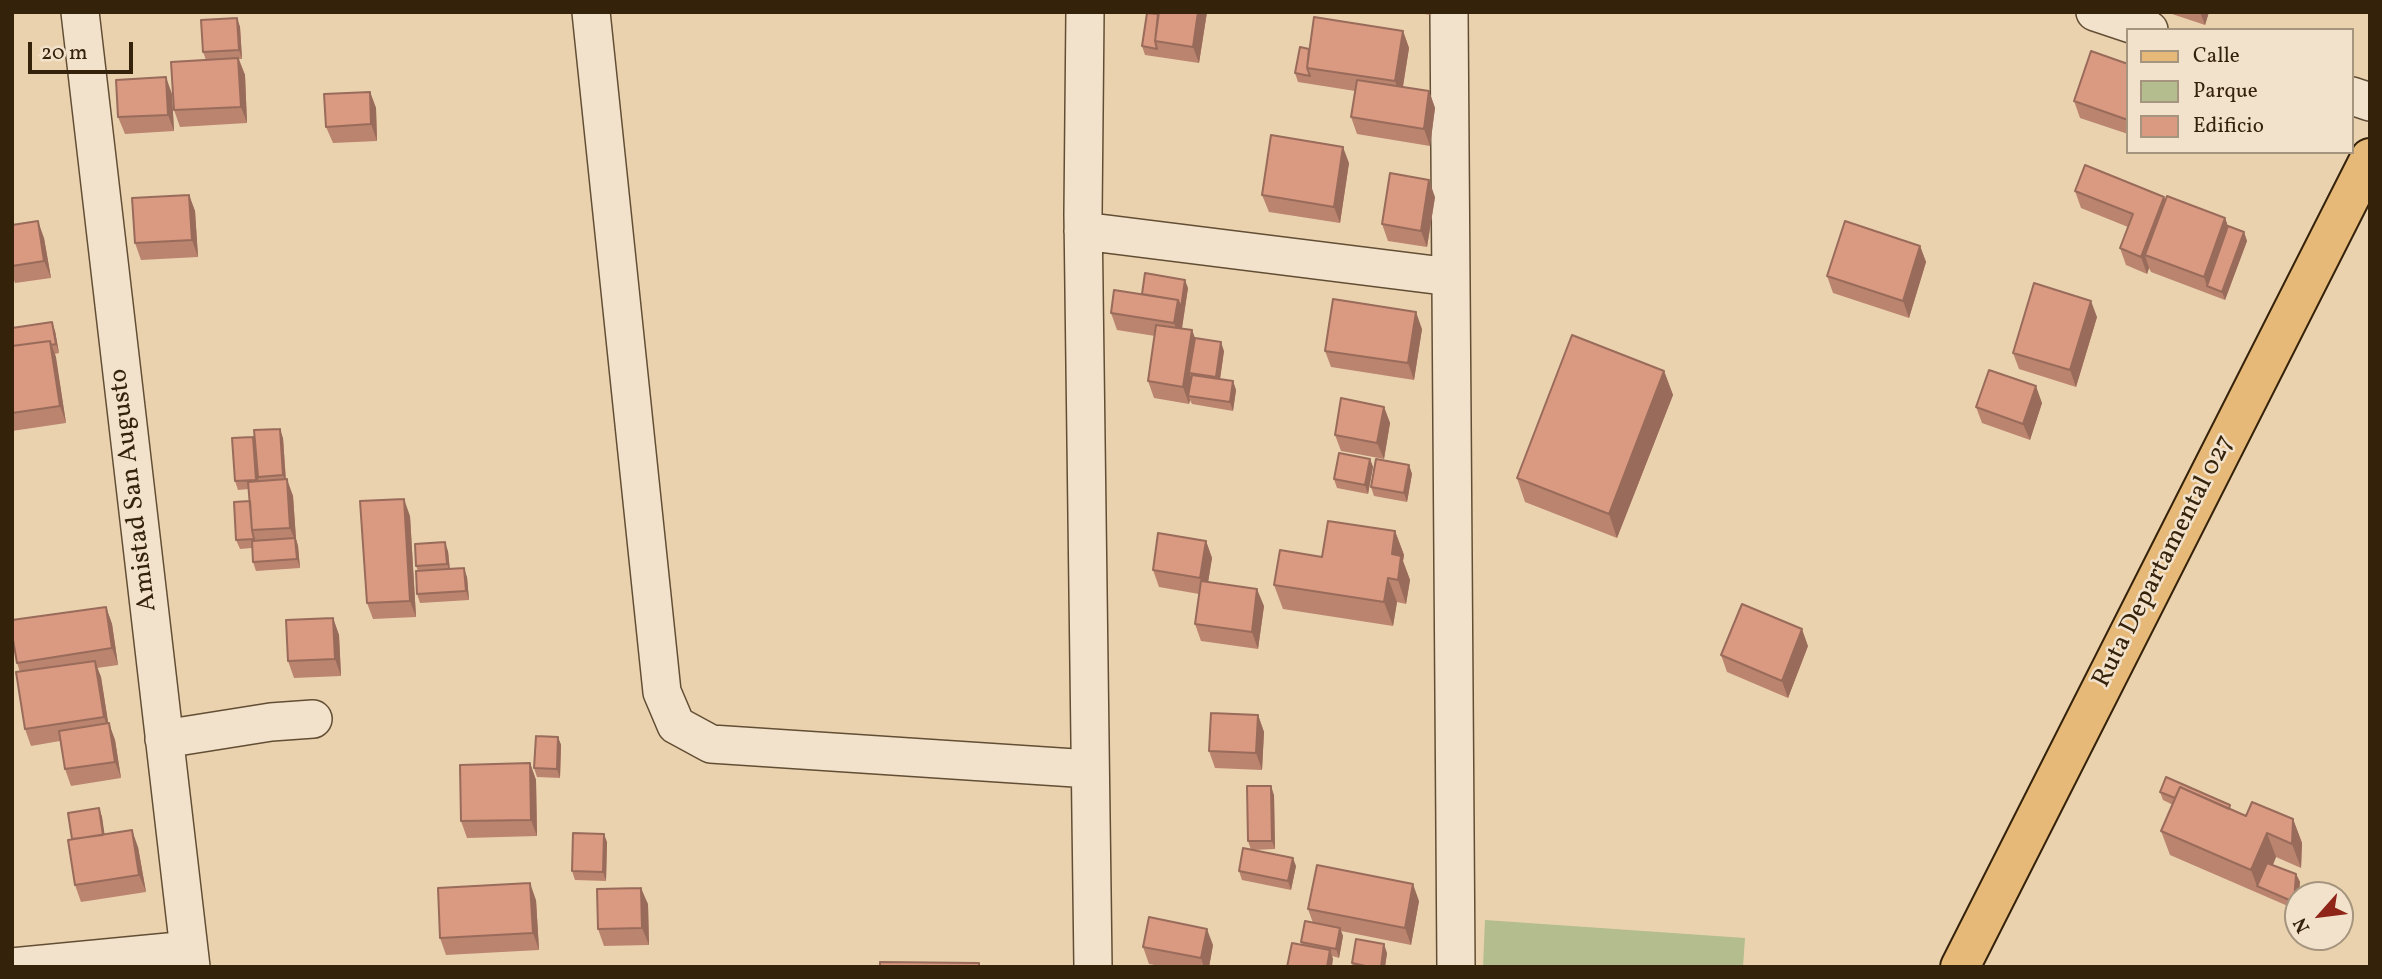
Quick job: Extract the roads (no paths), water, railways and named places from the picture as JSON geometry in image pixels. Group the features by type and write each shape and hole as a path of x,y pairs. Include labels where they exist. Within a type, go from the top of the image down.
{"main road":[{"name":"Ruta Departamental 027","path":"1960,967 2370,158"}],"street":[{"name":"Amistad San Augusto","path":"80,12 190,958"},
{"path":"591,12 662,692 676,725 711,744 1090,769"},
{"path":"1085,12 1083,231 1093,967"},
{"path":"1449,12 1456,967"},
{"path":"2095,12 2143,28"},
{"path":"1083,231 1451,277"},
{"path":"164,739 258,723 313,719"},
{"path":"12,967 190,958"}]}
